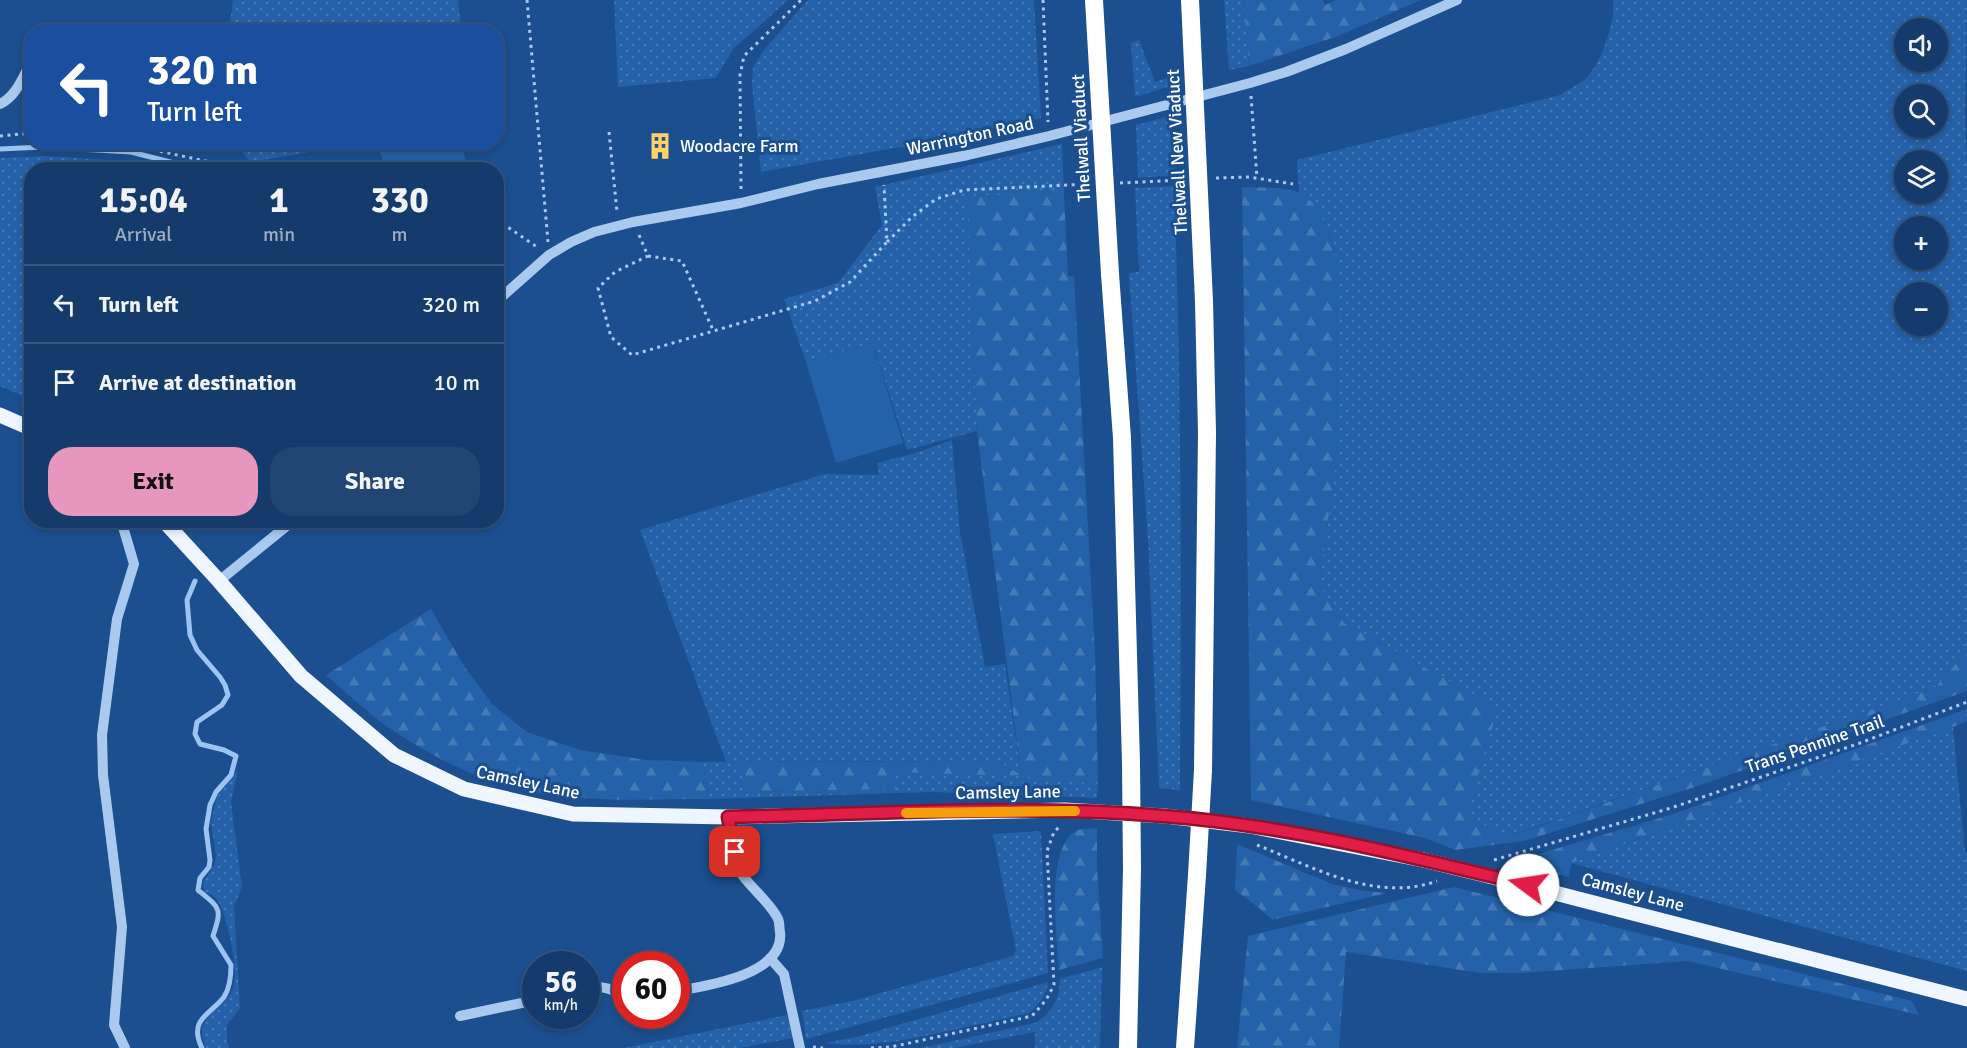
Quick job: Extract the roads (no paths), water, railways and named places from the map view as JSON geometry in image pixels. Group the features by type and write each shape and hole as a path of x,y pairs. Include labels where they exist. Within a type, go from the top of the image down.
{"highway":[{"name":"Thelwall Viaduct","path":"1094,0 1122,438 1131,763 1132,869 1128,1048"},
{"name":"Thelwall New Viaduct","path":"1185,1048 1203,770 1207,467 1204,301 1190,0"}],"main road":[{"path":"0,415 24,426"},
{"name":"Camsley Lane","path":"170,528 302,676 394,755 464,789 573,814 728,817 1022,810 1165,816 1250,826 1423,860 1967,999"}],"street":[{"name":"Warrington Road","path":"504,295 549,255 594,232 618,225 741,202 1049,136 1250,83 1346,49 1457,0"},
{"path":"0,104 8,100 24,75"},
{"path":"124,528 134,564 117,619 102,735 103,775 122,927 114,1025 125,1048"},
{"path":"219,581 284,528"},
{"path":"690,989 747,975 770,958 781,942 778,920 764,899 739,870 728,817"},
{"path":"770,958 784,974 800,1048"},
{"path":"460,1016 522,1003"}],"waterway":[{"path":"0,149 24,148"},
{"path":"96,150 131,152 170,162"},
{"path":"195,581 187,600 190,635 197,650 220,677 228,695 222,705 197,722 195,734 200,744 224,750 236,756 231,775 216,792 210,805 206,829 210,860 209,867 200,878 198,890 218,910 218,920 213,936 231,965 230,981 224,997 202,1018 199,1024 198,1038 202,1048"}],"place":[{"name":"Woodacre Farm","path":"660,146"}]}
